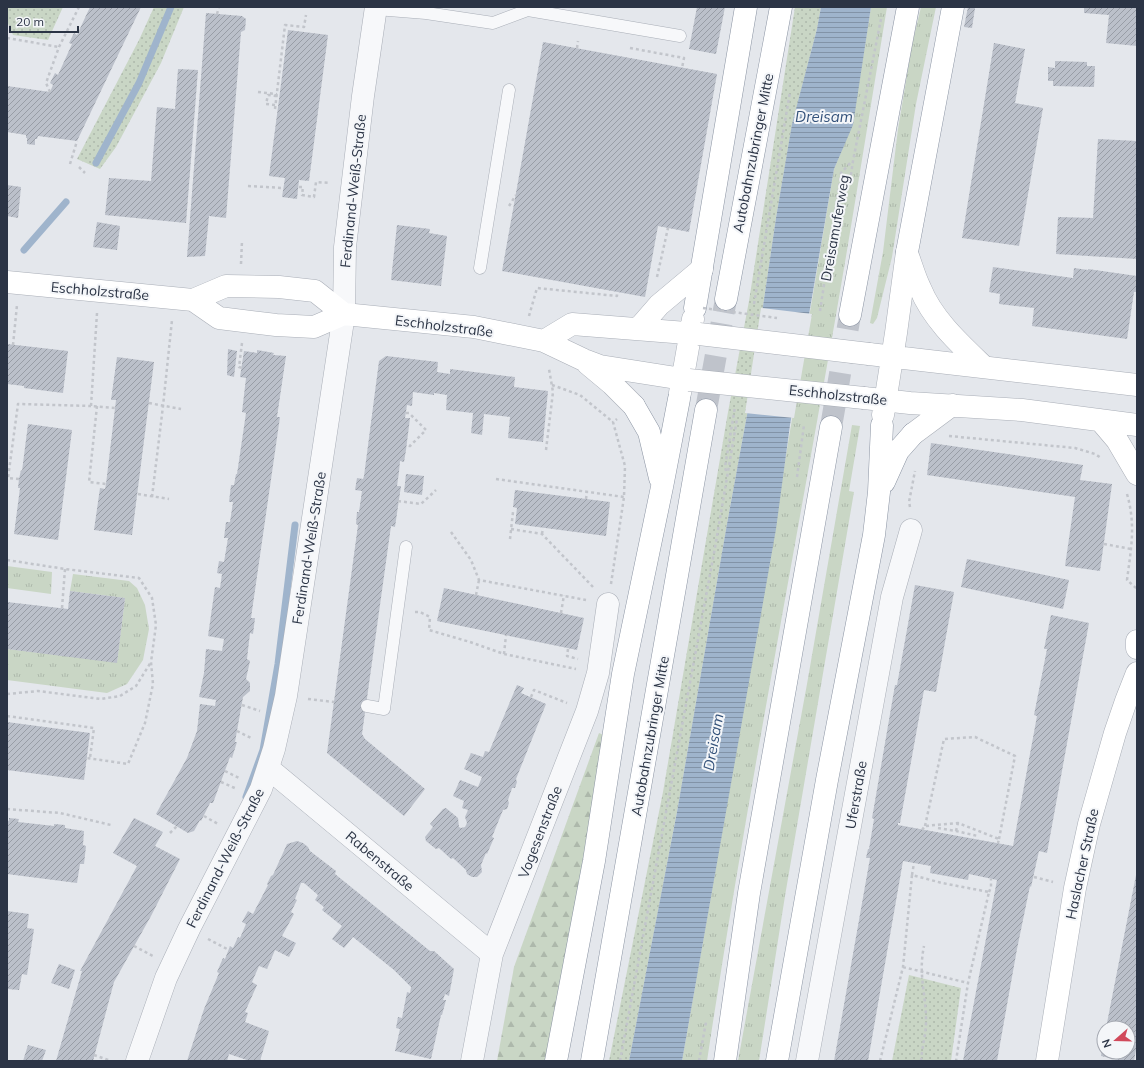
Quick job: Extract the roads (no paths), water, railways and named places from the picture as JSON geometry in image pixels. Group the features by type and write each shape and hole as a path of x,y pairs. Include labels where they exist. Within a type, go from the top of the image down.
{"main road":[{"path":"556,1061 594,861 623,674 695,334 702,269 746,7"},
{"name":"Autobahnzubringer Mitte","path":"726,299 781,7"},
{"path":"850,315 908,7"},
{"path":"777,1061 827,780 874,535 879,492 882,424 907,252 953,7"},
{"path":"907,252 920,290 938,319 952,336 984,367"},
{"path":"639,328 659,305 702,269"},
{"name":"Eschholzstraße","path":"13,283 184,299 226,286 279,287 315,291 344,314"},
{"name":"Eschholzstraße","path":"184,299 219,318 276,324 314,327 344,314 474,327 534,339 600,366 683,386 1022,410 1137,425"},
{"path":"534,339 572,324 639,328 1137,385"},
{"path":"584,360 612,384 634,406 649,432 662,487"},
{"path":"879,492 898,451 913,434 952,405"},
{"name":"Autobahnzubringer Mitte","path":"592,1061 706,410"},
{"path":"1100,420 1117,440 1131,481"},
{"path":"725,1061 749,893 831,427"},
{"path":"1137,641 1137,648"},
{"name":"Haslacher Straße","path":"1047,1061 1075,888 1089,824 1119,720 1137,673"}],"street":[{"name":"Ferdinand-Weiß-Straße","path":"137,1061 166,978 189,929 261,789 282,717 344,314 345,248 362,103 376,8"},
{"name":"Uferstraße","path":"807,1061 892,596 911,530"},
{"name":"Vogesenstraße","path":"472,1061 492,954 587,711 598,673 608,604"},
{"name":"Rabenstraße","path":"268,768 492,954"}],"lane":[{"path":"376,8 426,13 493,23 528,10 680,36"},
{"path":"480,268 509,90"},
{"path":"366,706 384,709 406,548"}],"water":[{"name":"Dreisam","path":"821,7 871,7 853,125 834,169 790,425 776,529 682,1061 629,1061 677,812 747,415 776,218 792,124 817,29"}],"waterway":[{"path":"96,163 139,83 171,7"},
{"path":"24,250 66,202"},
{"path":"246,797 263,750 278,664 295,525"}],"tunnel":[{"path":"706,410 726,299"},
{"path":"831,427 850,315"}]}
